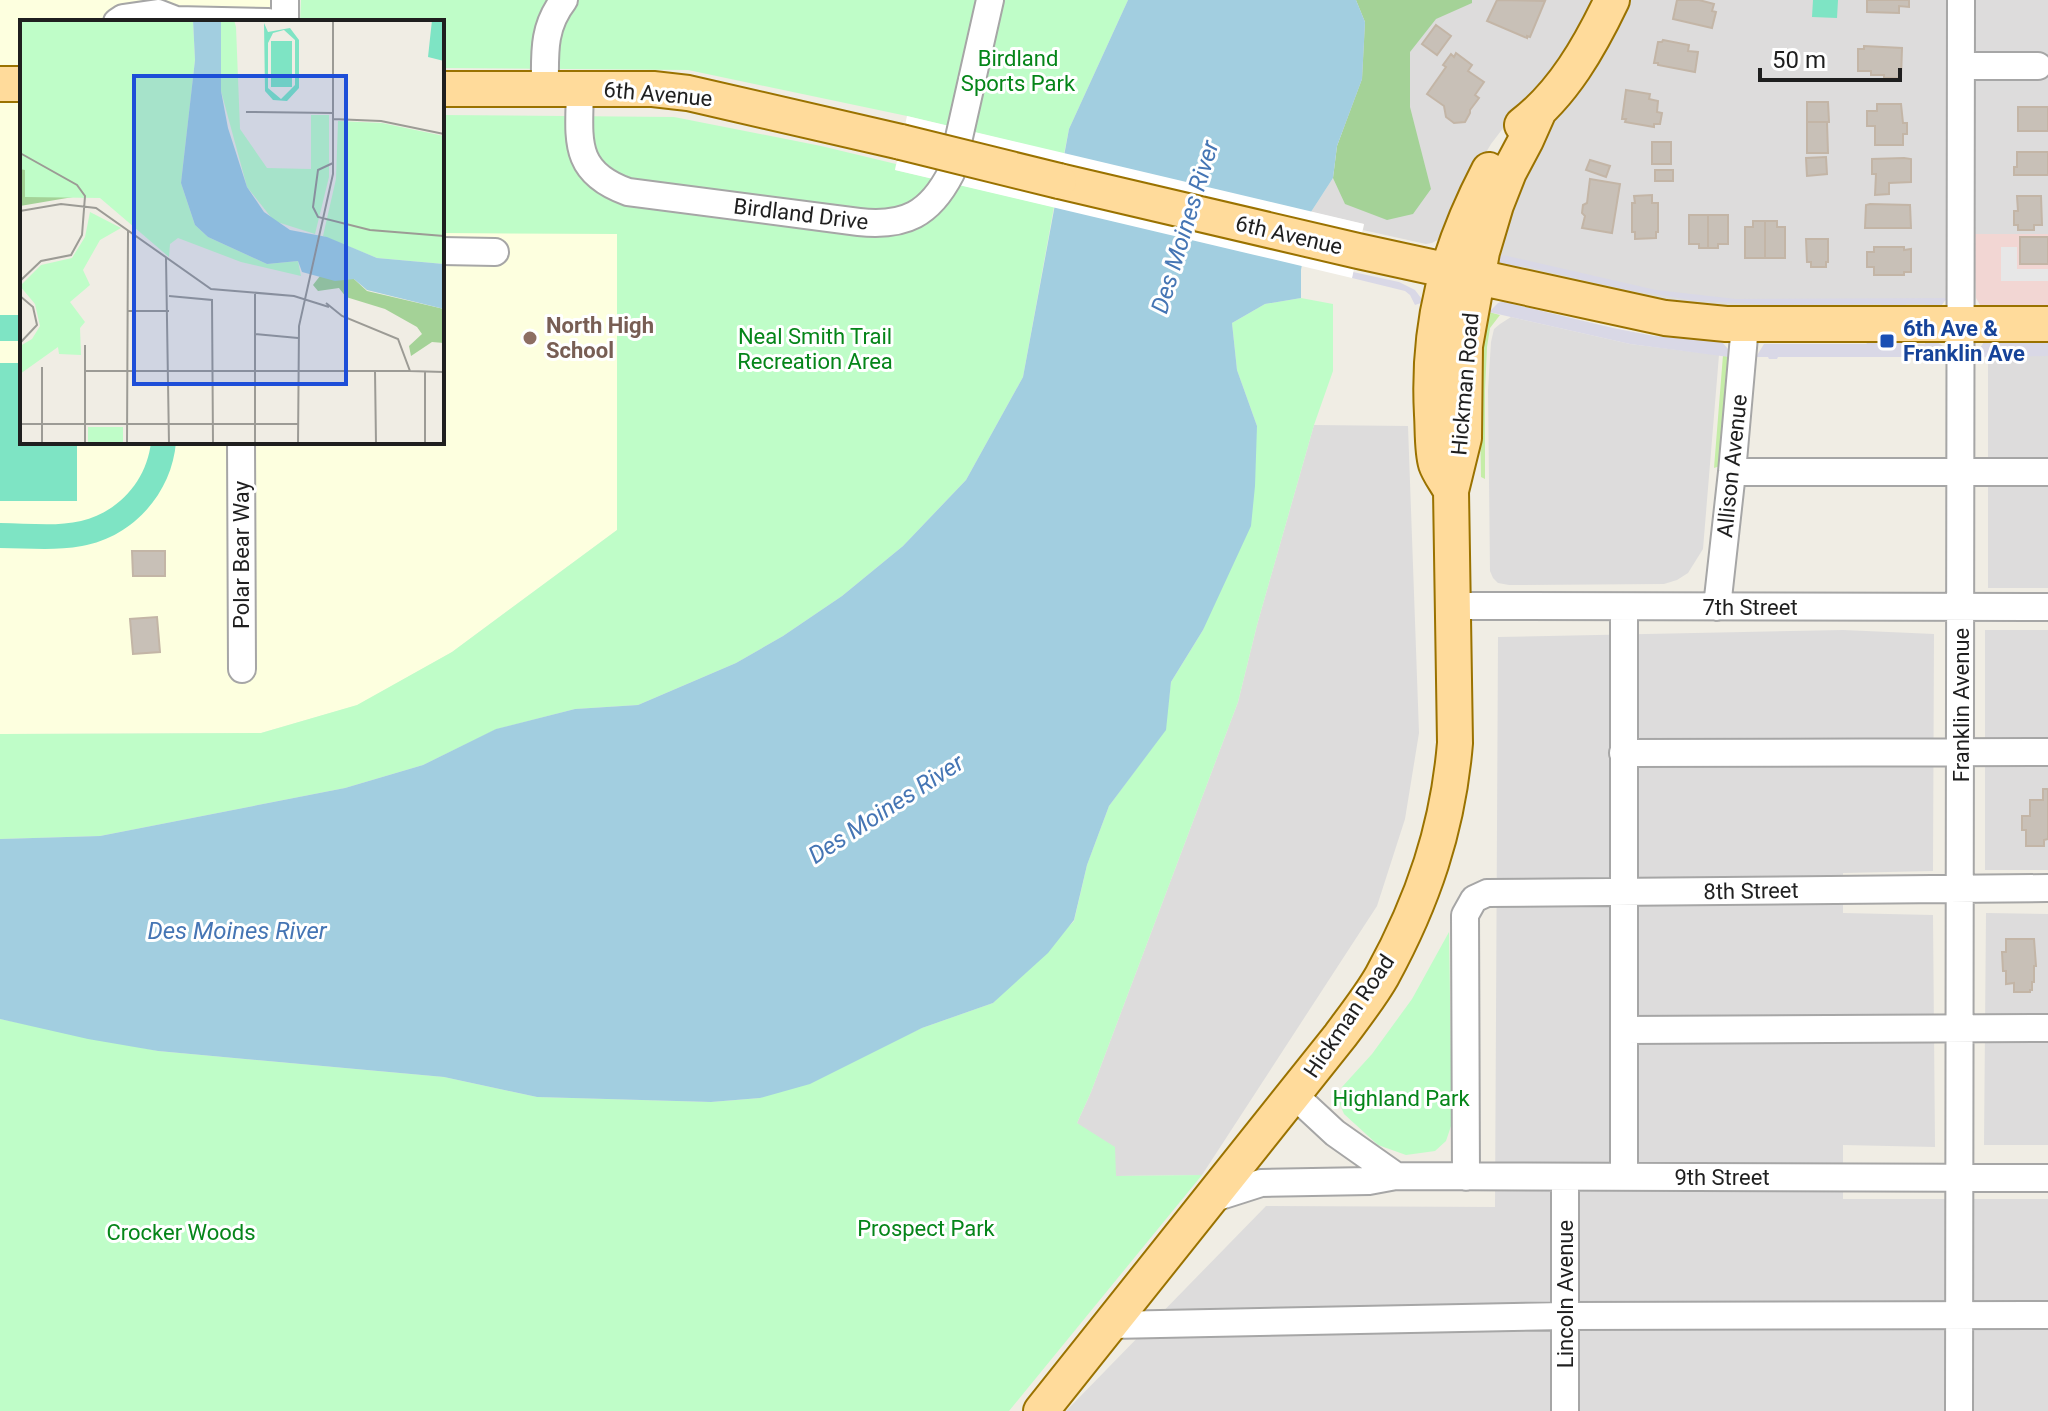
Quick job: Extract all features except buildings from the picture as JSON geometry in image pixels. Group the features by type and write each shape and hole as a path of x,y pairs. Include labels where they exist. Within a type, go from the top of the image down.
{"main road":[{"name":"Hickman Road","path":"1041,1411 1340,1036 1381,978 1419,902 1441,830 1451,785 1455,743 1451,491 1464,438 1462,273 1538,113 1575,67 1612,0"},
{"name":"6th Avenue","path":"444,89 653,89 688,93 1358,251 1661,317 1745,325 2048,324"}],"street":[{"path":"545,89 548,30 553,13 564,0"},
{"name":"Birdland Drive","path":"580,89 580,136 584,158 594,174 611,186 628,192 859,222 889,223 913,216 931,204 951,173 990,0"},
{"name":"Franklin Avenue","path":"1959,1411 1961,0"},
{"path":"120,20 158,7 176,20"},
{"path":"1961,66 2038,66"},
{"path":"444,251 495,252"},
{"name":"Allison Avenue","path":"1717,607 1745,325"},
{"name":"Polar Bear Way","path":"241,444 242,669"},
{"path":"1732,472 2048,472"},
{"name":"7th Street","path":"1453,606 2048,607"},
{"path":"1624,607 1624,1177"},
{"path":"1623,753 2048,752"},
{"name":"8th Street","path":"1466,1177 1465,915 1474,899 1487,893 2048,888"},
{"path":"1624,1030 2048,1028"},
{"path":"1294,1095 1335,1133 1396,1176"},
{"name":"9th Street","path":"1211,1199 1261,1183 1369,1181 1396,1176 2048,1178"},
{"name":"Lincoln Avenue","path":"1565,1177 1565,1411"},
{"path":"1111,1325 1565,1316 2048,1315"}],"shaded area":[{"name":"North High School","path":"0,0 285,0 285,20 20,20 20,444 444,444 444,233 617,233 617,530 452,652 358,705 261,733 0,734"},
{"path":"1356,0 1595,0 1572,44 1550,75 1491,144 1445,236 1432,243 1363,230 1364,224 1311,212 1333,178 1365,22"},
{"path":"1629,0 1949,0 1947,298 1940,307 1754,311 1638,299 1498,261 1494,239 1549,127 1612,35"},
{"path":"1973,0 2048,0 2048,234 1973,234"},
{"path":"1973,234 2048,234 2048,310 1995,310 1980,305 1976,298"},
{"path":"2001,247 2017,247 2017,269 2048,269 2048,281 2001,281"},
{"path":"1494,253 1656,290 1736,299 1947,298 1940,307 1925,311 1925,304 1906,304 1902,311 1885,311 1881,304 1769,305 1690,300 1618,288 1521,265 1519,271 1502,265"},
{"path":"1353,272 1399,282 1415,290 1424,302 1415,305 1405,291 1352,278"},
{"path":"1512,299 1512,304 1613,328 1654,336 1722,342 1728,349 1729,357 1630,344 1489,312 1498,303"},
{"path":"1511,317 1630,344 1719,355 1703,549 1688,573 1664,584 1509,585 1498,583 1493,578 1490,571 1488,390 1491,342 1494,329"},
{"path":"1925,338 1943,346 1947,357 1756,357 1764,344 1866,344 1872,339 1901,339 1908,344 1925,344"},
{"path":"1998,339 1998,343 2048,343 2048,356 1974,357 1984,342"},
{"path":"1988,356 2048,356 2048,588 1988,588"},
{"path":"1314,425 1408,426 1419,733 1405,819 1377,906 1202,1175 1115,1176 1077,1123 1238,702"},
{"path":"1843,630 1934,634 1933,871 1843,873 1843,913 1933,915 1935,1147 1843,1145 1843,1199 2048,1199 2048,1411 1066,1411 1266,1206 1495,1207 1498,637"},
{"path":"1985,630 2048,630 2048,870 1985,870"},
{"path":"1986,913 2048,914 2048,1145 1984,1145"}],"green space":[{"name":"Birdland Sports Park","path":"301,0 1128,0 1069,129 1064,154 907,116 688,70 444,68 444,20 300,20"},
{"path":"1356,0 1472,0 1472,3 1436,19 1410,52 1410,107 1431,189 1413,214 1387,220 1345,204 1333,178 1337,146 1362,79 1365,22"},
{"path":"1813,0 1838,0 1837,18 1812,17"},
{"name":"Neal Smith Trail Recreation Area","path":"444,115 674,117 821,146 896,164 895,170 1054,207 1023,377 966,480 903,546 842,596 783,636 736,663 638,705 575,709 497,729 423,765 345,788 100,836 0,839 0,734 261,733 357,705 452,652 617,530 617,234 444,233"},
{"name":"Prospect Park","path":"1301,298 1333,304 1333,371 1314,425 1238,702 1077,1123 1115,1147 1116,1176 1202,1175 1009,1411 0,1411 0,1019 158,1051 444,1077 537,1097 711,1102 760,1098 922,1028 993,1003 1074,921 1087,865 1109,806 1165,730 1171,682 1203,630 1257,426 1237,370 1232,323 1265,304"},
{"path":"1489,312 1500,315 1490,328 1487,347 1485,479 1481,477 1480,372"},
{"path":"0,315 20,315 20,341 0,341"},
{"path":"1723,355 1729,357 1720,466 1714,468"},
{"path":"0,363 20,363 20,444 77,444 77,501 0,501"},
{"path":"151,444 176,444 173,461 158,495 147,510 118,533 82,546 0,548 0,523 71,523 95,517 107,510 129,492 144,469"},
{"name":"Highland Park","path":"1449,932 1452,1123 1446,1141 1435,1151 1406,1155 1378,1145 1344,1114 1338,1100 1342,1087 1372,1054 1412,999"}],"water":[{"name":"Des Moines River","path":"1128,0 1356,0 1365,22 1362,79 1337,146 1333,178 1311,212 1301,270 1301,298 1265,304 1232,323 1237,370 1257,426 1251,526 1203,630 1171,682 1166,730 1109,806 1087,865 1074,920 1048,953 993,1003 922,1028 810,1084 760,1098 711,1102 537,1097 444,1077 158,1051 0,1019 0,839 100,836 345,788 423,765 496,729 575,709 638,705 736,663 783,636 842,596 903,546 966,480 1023,377 1069,129"}],"pier":[{"path":"907,116 1364,224 1352,278 895,170"}],"place":[{"name":"North High School","path":"530,338"},
{"name":"6th Ave & Franklin Ave","path":"1887,341"}],"park label":[{"name":"Crocker Woods","path":"181,1232"}]}
